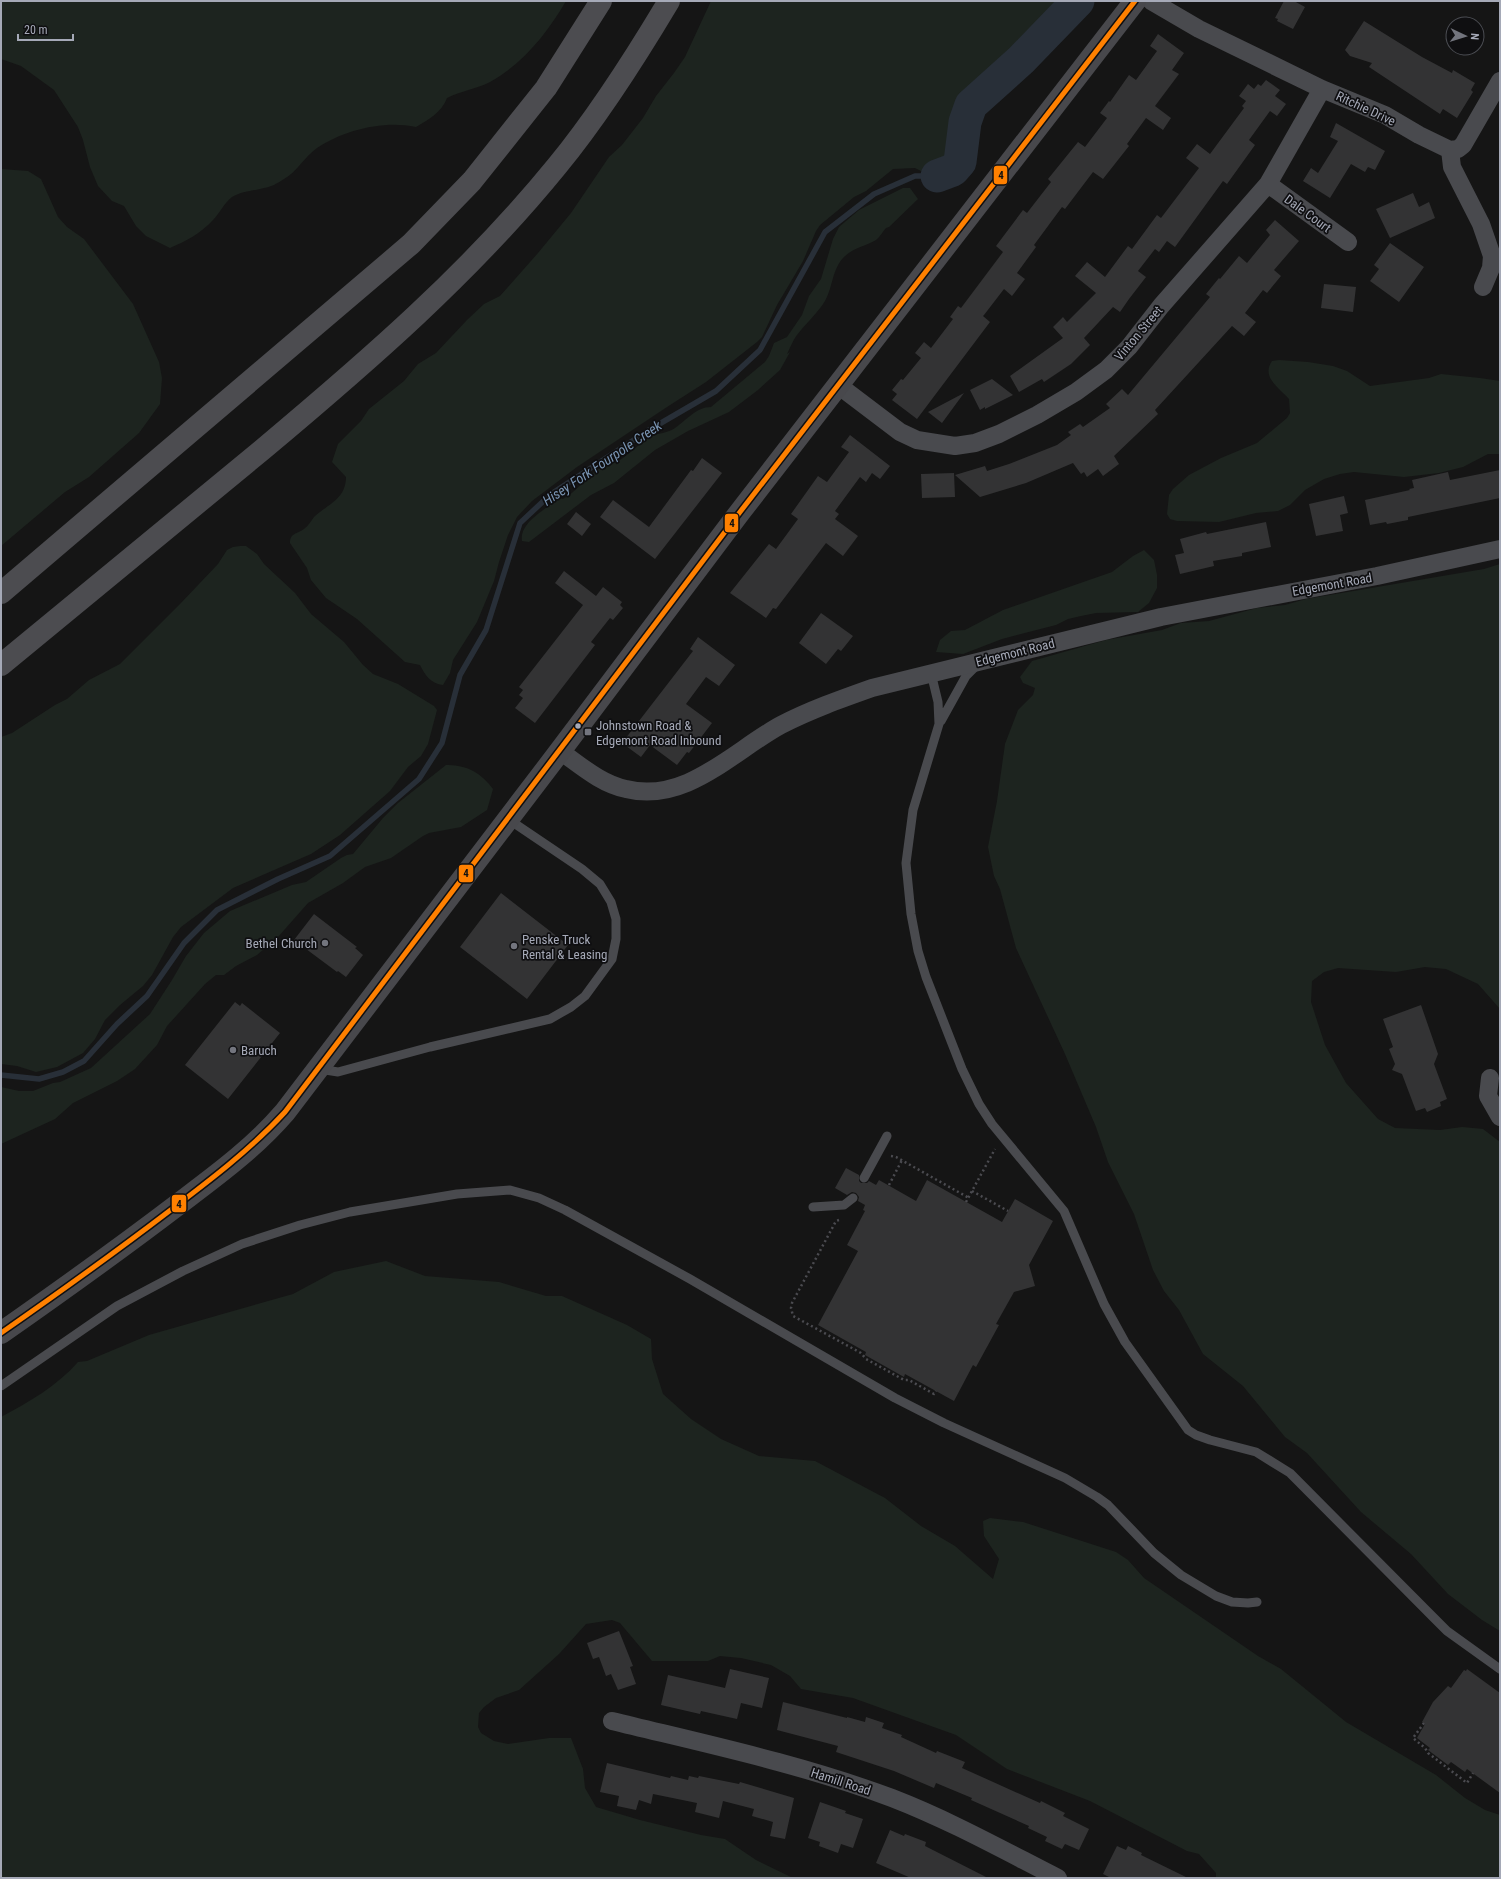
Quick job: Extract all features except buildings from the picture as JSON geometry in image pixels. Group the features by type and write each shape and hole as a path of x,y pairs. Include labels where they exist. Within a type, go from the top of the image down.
{"highway":[{"path":"1,593 411,244 472,181 546,88 601,1"},
{"path":"1,665 363,364 461,274 521,208 588,126 645,42 669,1"}],"street":[{"path":"1,1333 117,1250 253,1146 285,1112 740,512 1135,1"},
{"name":"Ritchie Drive","path":"1151,1 1200,29 1322,89 1385,115 1419,135 1450,150"},
{"path":"1483,287 1491,268 1491,250 1481,224 1452,168 1450,150 1458,149 1463,145 1500,81"},
{"name":"Vinton Street","path":"838,385 900,432 917,440 955,446 975,443 999,434 1037,415 1076,392 1106,370 1129,347 1161,306 1268,184 1322,89"},
{"name":"Dale Court","path":"1268,184 1348,242"},
{"name":"Edgemont Road","path":"560,751 592,773 625,789 641,791 672,789 708,772 750,743 811,711 872,688 1161,618 1376,576 1500,549"},
{"path":"1490,1078 1488,1096 1500,1117"},
{"name":"Hamill Road","path":"612,1721 788,1765 853,1785 929,1814 1058,1878"}],"lane":[{"path":"980,661 966,676 939,724 913,810 907,846 907,876 911,914 918,951 926,977 962,1069 979,1104 992,1124 1064,1210 1104,1304 1125,1342 1188,1430 1196,1435 1210,1440 1256,1452 1290,1473 1447,1631 1500,1669"},
{"path":"931,673 939,706 939,724"},
{"path":"319,1069 338,1072 430,1047 550,1019 571,1007 585,996 612,959 616,939 616,919 611,902 600,884 582,869 508,819"},
{"path":"864,1178 887,1136"},
{"path":"1,1386 117,1306 183,1271 242,1244 300,1224 350,1212 457,1194 510,1190 539,1198 565,1210 690,1279 895,1398 944,1423 1065,1478 1108,1505 1154,1553 1181,1575 1216,1596 1232,1602 1257,1602"},
{"path":"813,1207 844,1205 853,1198"}],"path":[{"path":"966,1202 996,1148"},
{"path":"888,1158 893,1156 902,1160 969,1198"},
{"path":"889,1185 902,1160"},
{"path":"972,1191 1008,1211"},
{"path":"843,1218 836,1220 792,1303 791,1308 793,1316 861,1353 866,1359 904,1380 910,1380 934,1394 936,1391"},
{"path":"1424,1723 1413,1738 1428,1753 1467,1783 1473,1773"}],"shaded area":[{"path":"1,1 566,1 543,36 524,57 502,75 490,82 447,98 445,103 438,111 416,127 404,125 378,126 365,128 339,136 317,148 289,176 279,182 269,187 244,192 232,197 208,225 187,240 170,248 146,236 136,226 124,206 112,201 98,186 90,167 78,127 54,90 21,66 1,59"},
{"path":"711,1 1065,1 1025,45 975,91 957,111 953,146 946,165 941,170 921,171 915,168 893,169 866,191 854,197 820,225 803,261 777,305 762,337 757,342 706,382 577,467 532,501 517,517 508,535 494,581 477,622 453,660 450,673 443,685 435,683 426,675 420,665 405,662 357,619 326,598 311,580 307,568 290,543 291,537 305,528 314,517 340,496 343,491 346,477 332,462 338,444 361,421 369,409 404,381 418,364 436,353 484,304 500,296 571,213 609,157 622,145 643,118 656,96 685,57"},
{"path":"1,169 28,171 41,179 58,217 67,227 84,239 133,304 159,362 162,378 160,404 139,433 89,477 65,492 1,546"},
{"path":"903,188 910,188 918,199 889,227 886,228 876,240 851,251 844,257 837,267 828,296 819,310 796,337 780,370 758,390 729,412 688,431 655,450 614,483 591,495 529,542 522,541 522,534 525,528 535,516 559,498 563,499 568,496 595,471 620,460 650,437 672,430 692,414 701,409 711,407 765,362 774,343 787,337 802,315 809,296 821,279 833,239 839,227 859,210"},
{"path":"1272,361 1308,362 1333,366 1347,371 1370,386 1429,378 1441,374 1500,381 1500,454 1488,454 1463,467 1439,473 1404,477 1354,472 1340,474 1324,479 1305,490 1290,505 1278,511 1256,513 1219,522 1177,521 1170,519 1167,514 1169,495 1173,489 1189,475 1221,458 1257,443 1287,418 1290,413 1289,399 1273,382 1269,372 1269,367"},
{"path":"240,546 246,546 257,554 264,564 295,593 311,614 344,642 363,665 373,674 398,684 434,706 437,710 428,744 421,756 408,767 390,791 340,835 311,854 233,888 181,927 173,937 152,975 143,986 105,1020 95,1039 83,1053 57,1067 36,1072 17,1066 1,1064 1,737 12,733 55,705 67,699 89,680 120,664 218,564 227,550"},
{"path":"1144,550 1154,560 1157,575 1157,588 1149,603 1138,612 1096,613 1068,619 1056,625 1002,639 963,654 936,652 940,640 951,631 965,630 1003,610 1112,572 1133,556"},
{"path":"1500,564 1500,1009 1478,984 1446,969 1425,967 1396,972 1338,968 1324,972 1312,981 1311,1002 1325,1045 1346,1083 1378,1119 1395,1128 1440,1130 1462,1127 1483,1129 1500,1142 1500,1631 1482,1620 1448,1594 1411,1554 1361,1512 1307,1453 1285,1437 1243,1386 1203,1354 1179,1310 1164,1291 1153,1270 1134,1214 1108,1162 1096,1127 1065,1054 1016,948 1000,889 994,876 988,847 997,801 1005,744 1018,710 1033,695 1035,688 1023,683 1020,677 1032,661 1106,640 1162,630 1181,623 1209,621 1257,608 1285,605 1306,599 1484,569"},
{"path":"446,765 466,768 478,774 489,783 493,789 487,810 461,827 429,833 423,836 391,858 365,867 343,883 308,903 278,937 257,955 236,966 224,975 216,975 205,984 167,1026 157,1045 135,1069 117,1081 73,1103 55,1119 1,1144 1,1087 19,1091 33,1091 53,1083 60,1082 91,1068 150,1014 186,956 204,933 230,911 292,885 306,882 341,858 353,854 383,818 398,803"},
{"path":"386,1261 425,1276 499,1282 546,1296 562,1296 627,1325 651,1339 652,1359 663,1394 691,1419 721,1439 759,1456 815,1461 885,1498 921,1526 955,1546 993,1579 999,1559 984,1536 983,1521 990,1518 1023,1522 1116,1552 1128,1560 1144,1578 1258,1656 1281,1669 1346,1722 1436,1775 1465,1798 1485,1810 1500,1815 1500,1878 1216,1878 1216,1873 1199,1854 1187,1851 1090,1801 1007,1769 956,1735 853,1698 801,1689 790,1676 771,1665 741,1658 720,1656 708,1661 652,1661 620,1623 612,1620 586,1624 559,1654 519,1690 496,1698 484,1707 479,1713 478,1727 481,1733 494,1741 508,1744 549,1738 571,1738 583,1769 585,1788 596,1807 640,1820 701,1835 725,1839 756,1860 793,1878 1,1878 1,1417 52,1386 78,1362 87,1361 149,1335 293,1294 334,1272"}],"waterway":[{"name":"Hisey Fork Fourpole Creek","path":"937,176 953,170 960,162 965,122 971,105 1021,60 1078,1"},
{"name":"Hisey Fork Fourpole Creek","path":"1,1075 39,1079 63,1072 84,1061 117,1024 147,996 184,943 217,910 278,879 330,856 419,779 442,743 460,675 486,630 520,523 551,494 649,430 716,391 760,350 825,232 874,194 915,176 937,176"}],"transit line":[{"name":"4","path":"1,1333 64,1289 199,1189 229,1165 272,1126 285,1112 740,512 1135,1"}],"place":[{"name":"Johnstown Road & Edgemont Road Inbound","path":"588,732"},
{"name":"Bethel Church","path":"325,943"},
{"name":"Penske Truck Rental & Leasing","path":"514,946"},
{"name":"Baruch","path":"233,1050"}]}
